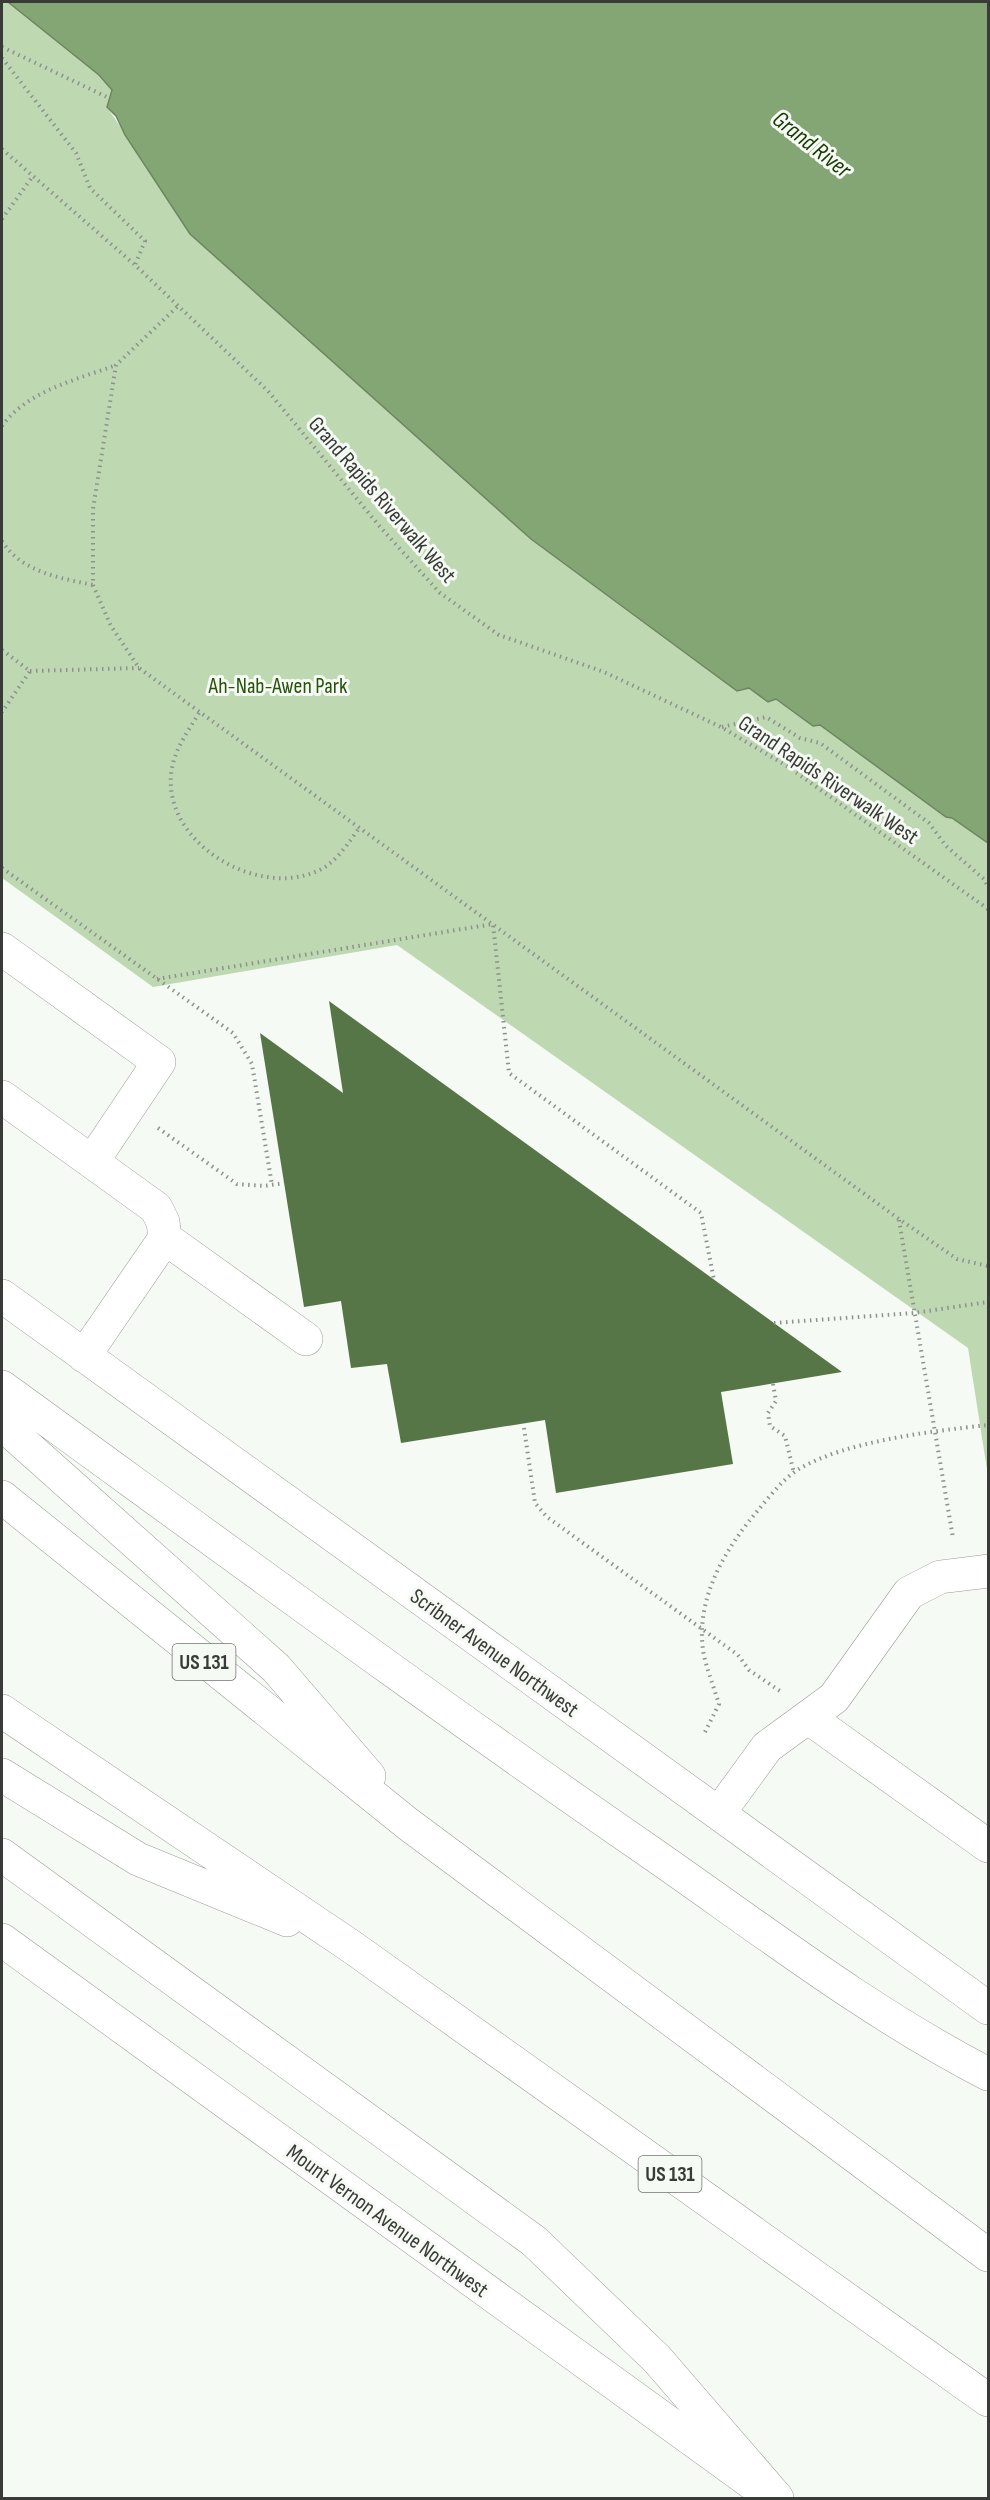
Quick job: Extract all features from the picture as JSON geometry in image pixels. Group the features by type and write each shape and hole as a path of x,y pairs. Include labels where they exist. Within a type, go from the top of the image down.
{"main road":[{"path":"2,950 159,1062 92,1162"},
{"path":"2,1097 156,1208 163,1222 165,1238 84,1356"},
{"path":"165,1238 306,1339"},
{"name":"Scribner Avenue Northwest","path":"2,1296 988,2008"},
{"path":"2,1387 469,1727 790,1950 940,2049 988,2074"},
{"path":"2,1424 276,1668 323,1720 408,1824"},
{"name":"US 131","path":"2,1497 408,1824 988,2255"},
{"path":"719,1813 767,1747 834,1698 909,1593 925,1582 974,1572"},
{"name":"US 131","path":"2,1711 352,1947 988,2400"},
{"path":"812,1716 988,1846"},
{"path":"2,1775 138,1859 352,1947"},
{"path":"2,1855 534,2241 657,2359 775,2499"},
{"name":"Mount Vernon Avenue Northwest","path":"2,1940 775,2499"}],"path":[{"path":"2,47 107,98"},
{"path":"2,58 76,153 90,188 145,241 135,265"},
{"name":"Grand Rapids Riverwalk West","path":"2,148 135,265 268,391 381,528 440,593 499,635 604,672 721,727 787,766 988,909"},
{"path":"2,219 33,176"},
{"path":"2,426 14,410 50,389 117,365 177,307"},
{"path":"117,365 93,509 93,585 111,626 139,668 898,1219 957,1259 988,1266"},
{"path":"2,541 30,568 63,579 93,585"},
{"path":"2,650 30,671 139,668"},
{"path":"2,712 30,671"},
{"path":"199,713 178,747 171,776 176,811 182,826 195,841 238,869 255,877 290,877 316,872 339,855 360,827"},
{"path":"721,727 766,717 800,738 820,744 929,823 946,846 986,880 988,888"},
{"path":"2,868 233,1034 248,1054 252,1064 272,1185"},
{"path":"157,979 493,924"},
{"path":"493,924 509,1072 701,1213 714,1280"},
{"path":"150,1123 237,1184 248,1187 284,1183"},
{"path":"898,1219 934,1433 974,1572"},
{"path":"774,1323 914,1313 988,1302"},
{"path":"772,1384 776,1401 768,1413 770,1426 785,1436 794,1473"},
{"path":"705,1732 719,1704 704,1655 702,1629 708,1595 722,1560 741,1531 794,1473 827,1456 857,1447 988,1425"},
{"path":"524,1428 535,1503 547,1517 738,1655 749,1670 812,1716"}],"green space":[{"name":"Ah-Nab-Awen Park","path":"2,2 8,2 99,75 112,90 107,107 146,165 531,539 737,691 749,688 768,701 776,699 813,725 820,725 946,817 952,818 988,843 988,1476 968,1348 397,945 153,987 2,878"}],"water":[{"name":"Grand River","path":"8,2 988,2 988,843 952,818 946,817 820,725 813,726 776,699 768,702 749,688 737,691 531,539 190,234 125,135 116,116 107,107 112,90 99,75"}],"building":[{"path":"329,1001 842,1372 721,1392 733,1464 556,1493 545,1420 401,1443 387,1364 351,1368 341,1301 304,1307 260,1033 343,1093"}]}
